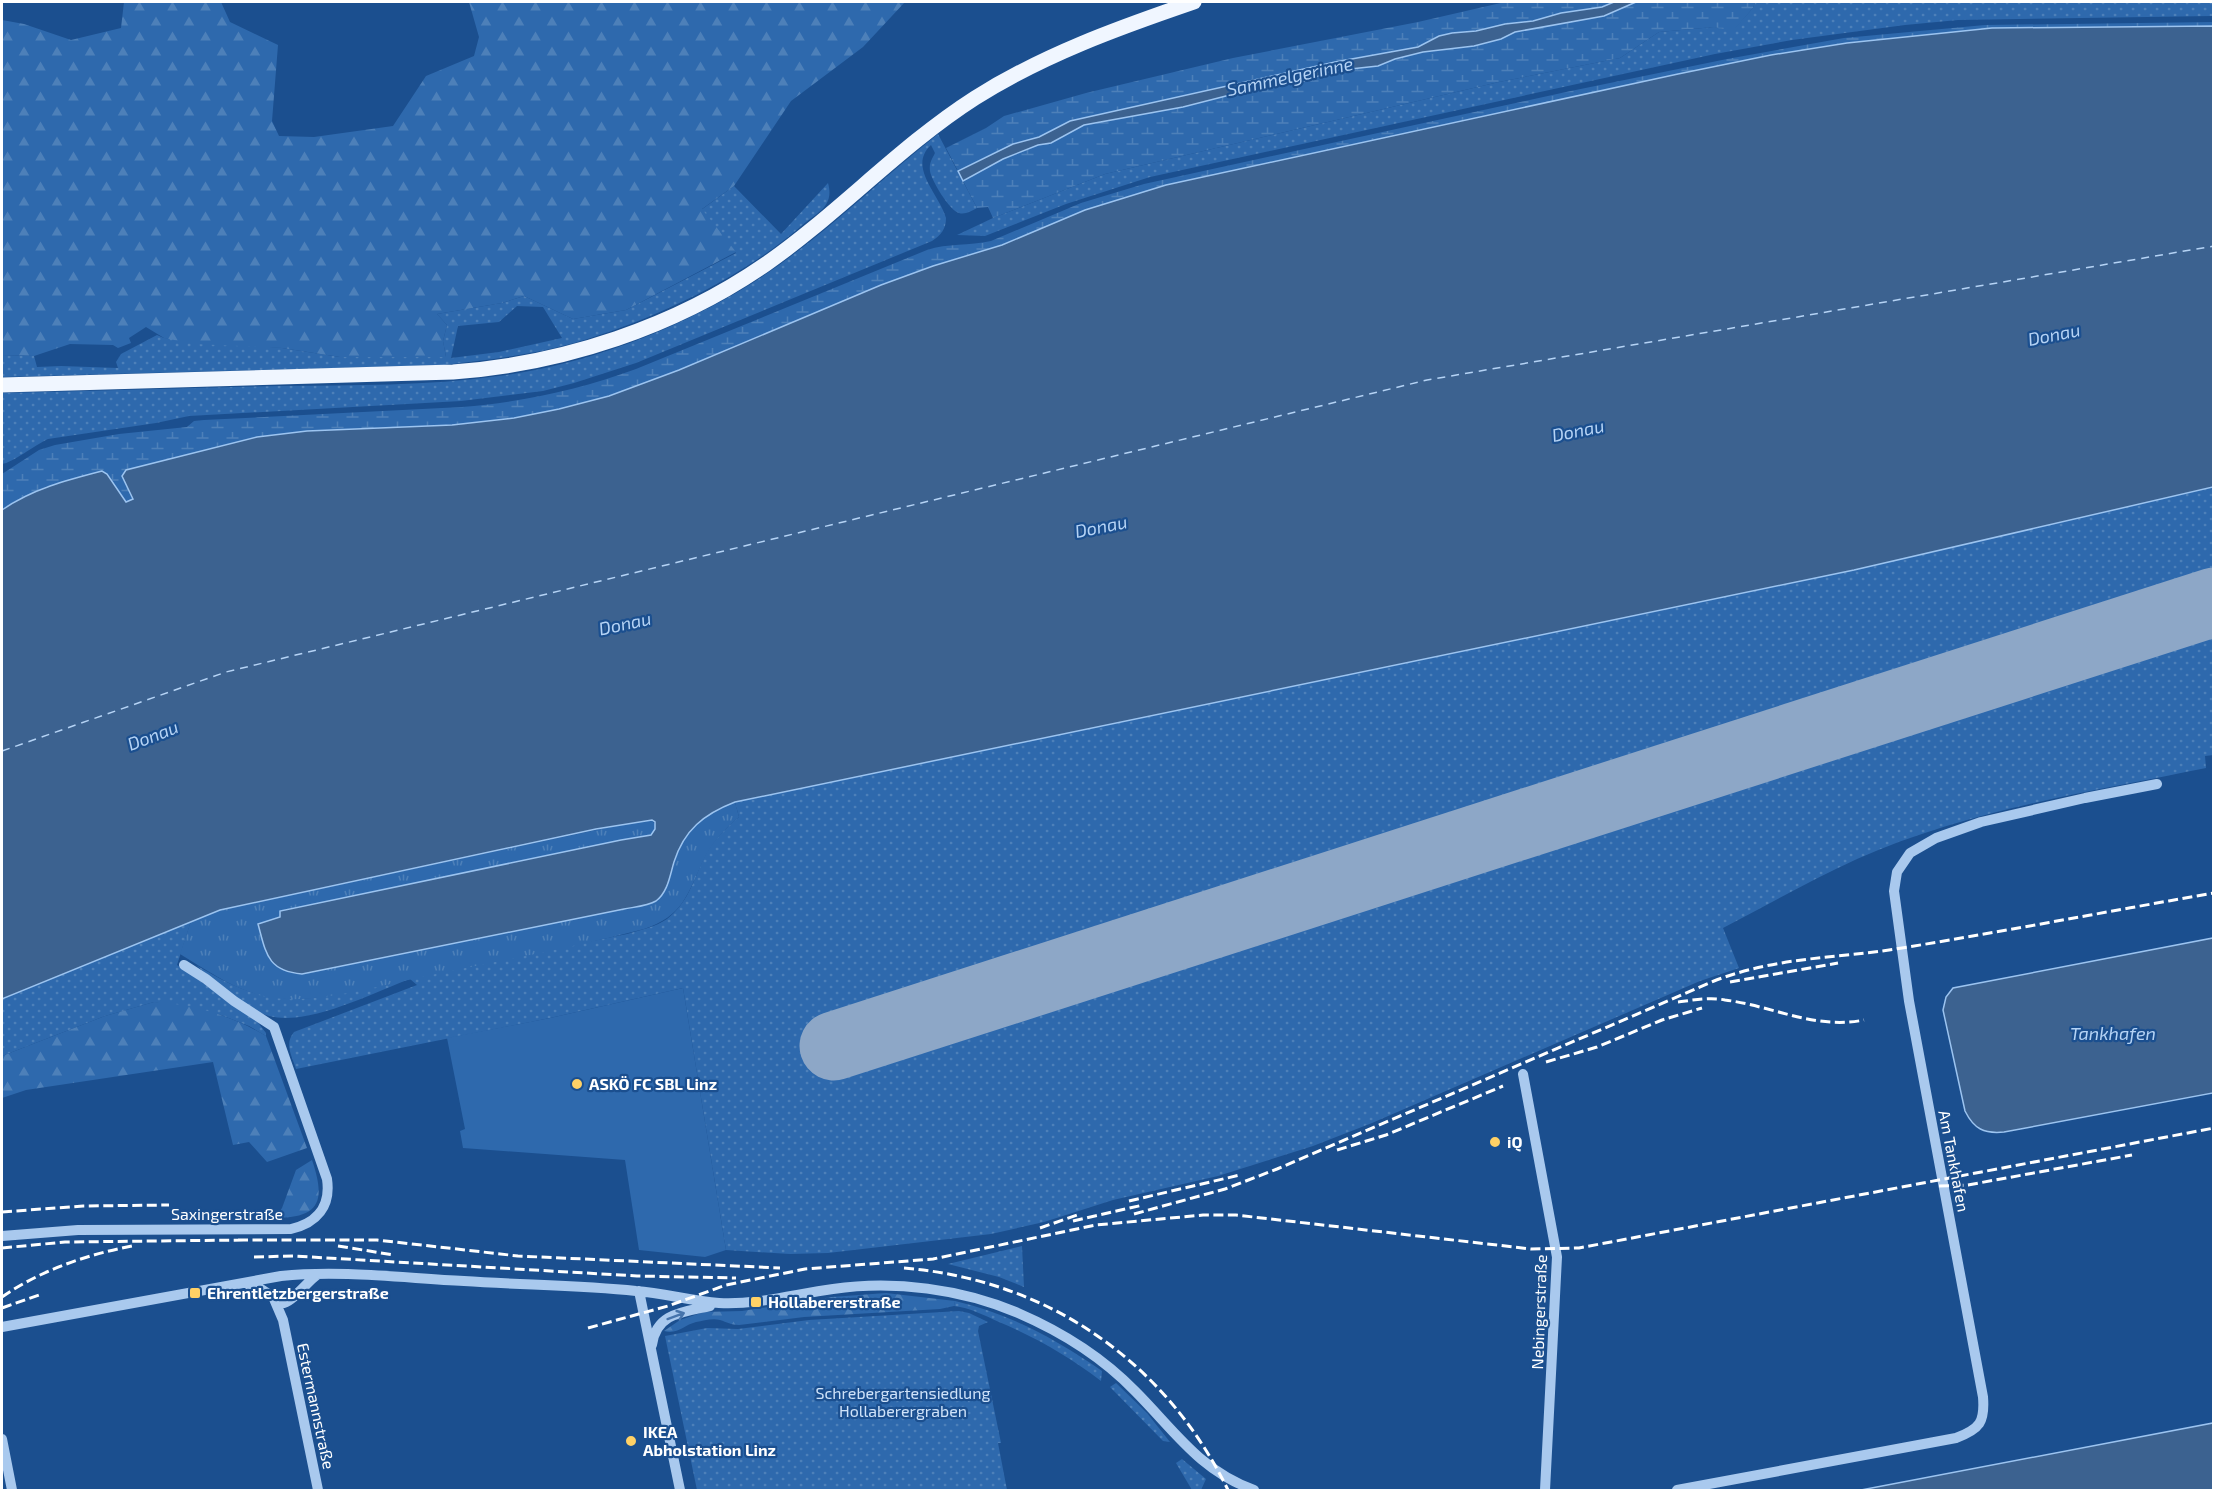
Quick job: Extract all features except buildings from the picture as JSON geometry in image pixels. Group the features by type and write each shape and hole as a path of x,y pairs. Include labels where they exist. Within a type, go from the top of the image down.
{"main road":[{"path":"2,385 453,372 516,365 602,343 647,327 687,309 766,264 927,132 1001,83 1042,61 1105,33 1194,2"}],"street":[{"name":"Am Tankhafen","path":"1677,1491 1956,1438 1969,1433 1979,1425 1984,1412 1983,1397 1909,1001 1894,897 1897,872 1906,857 1917,848 1981,822 2157,784"},
{"name":"Saxingerstraße","path":"2,1236 78,1230 291,1229 306,1225 321,1213 328,1198 327,1179 274,1027 184,965"},
{"name":"Nebingerstraße","path":"1523,1074 1557,1257 1547,1488"},
{"path":"246,1284 261,1287 284,1303 295,1297 305,1284 318,1274"},
{"path":"2,1327 281,1277 318,1274 639,1291 722,1303 756,1302 849,1287 889,1286 952,1293 998,1305 1038,1322 1089,1352 1134,1390 1197,1457 1254,1491"},
{"path":"273,1297 271,1284 281,1277 290,1278 295,1283 295,1297"},
{"path":"639,1291 680,1491"},
{"name":"Estermannstraße","path":"273,1297 285,1328 318,1491"},
{"name":"Estermannstraße","path":"285,1328 288,1311 295,1297"},
{"path":"651,1352 654,1333 664,1320 722,1303"},
{"path":"2,1439 12,1491"}],"green space":[{"path":"124,2 221,2 230,22 278,45 272,121 279,136 314,137 393,126 426,76 474,56 479,37 469,2 905,2 863,47 791,101 734,186 702,209 736,252 626,310 573,319 524,296 502,303 437,314 447,325 443,341 446,357 340,357 282,348 195,344 164,338 146,327 129,338 131,343 118,348 113,345 70,344 34,356 2,355 2,20 24,24 71,40 121,28"},
{"path":"1505,2 1614,2 1602,7 1561,13 1533,21 1452,33 1439,36 1419,47 1335,62 1070,121 1039,137 1013,144 958,171 946,148 986,128 1004,116 1086,93 1233,58 1418,22"},
{"path":"1636,2 1755,2 1753,8 1733,31 1714,27 1659,32 1620,58 1499,82 1105,174 993,218 988,207 977,208 963,181 1003,159 1038,145 1051,143 1084,125 1183,107 1265,86 1305,81 1332,71 1378,66 1423,52 1474,46 1501,39 1515,32 1577,21"},
{"path":"1755,2 2213,2 2213,16 1958,20 1792,40 1715,54 1150,177 1066,204 985,236 957,235 993,218 1105,174 1499,82 1620,58 1659,32 1714,27 1733,30 1753,8"},
{"path":"2213,22 2213,26 1992,28 1847,43 1678,74 1166,185 1085,210 1002,245 881,285 679,370 609,396 514,418 452,425 257,437 126,470 133,499 126,503 47,486 2,510 2,474 39,450 55,445 119,434 187,427 194,421 462,407 506,402 572,389 636,369 927,250 991,241 1081,203 1144,184 1566,92 1844,38 1985,25"},
{"path":"938,134 977,208 966,213 959,213 946,201 930,171 930,163 935,153 931,145 922,162 924,172 946,218 944,229 935,239 636,363 543,391 461,401 189,416 48,439 12,461 2,464 2,393 445,382 530,371 621,346 680,322 763,276 815,238"},
{"path":"828,183 829,198 822,209 775,247 721,281 663,311 633,323 574,343 525,354 444,365 2,377 2,355 34,356 37,367 118,368 116,362 121,354 157,335 164,338 282,348 340,357 446,357 443,341 447,325 437,314 502,303 524,296 573,319 626,310 736,253 701,210 734,186 781,234","holes":["517,306 543,307 562,338 499,352 451,358 458,326 499,322"]},
{"path":"2213,487 2214,755 2205,756 2206,768 2029,804 1941,827 1899,842 1840,867 1723,928 1739,968 1700,981 1372,1123 1313,1146 1218,1176 1113,1200 1044,1222 991,1234 828,1253 790,1254 726,1250 683,988 550,1018 296,1069 289,1046 294,1032 417,985 410,979 317,1014 279,1018 263,1014 245,1005 196,965 251,992 278,998 312,998 627,934 662,922 680,907 710,848 723,831 739,817 735,802 1854,570"},
{"path":"735,802 739,817 710,849 682,903 667,918 644,929 370,988 329,996 291,999 248,992 180,954 191,921 220,910 648,819 652,820 656,826 651,835 281,911 280,917 258,924 266,952 275,965 290,972 302,974 652,903 665,890 679,850 688,833 709,814"},
{"path":"191,921 177,965 256,1020 266,1036 249,1026 221,1015 154,1002 105,1016 2,1056 2,999"},
{"name":"ASKÖ FC SBL Linz","path":"683,988 726,1250 705,1257 639,1250 625,1160 463,1148 460,1131 465,1129 447,1038"},
{"path":"154,1002 184,1005 212,1012 266,1036 307,1148 267,1162 249,1142 233,1145 213,1062 26,1090 2,1098 2,1056 105,1016"},
{"path":"312,1160 318,1186 316,1204 302,1215 275,1218 282,1208 296,1170"},
{"path":"1022,1246 1024,1287 999,1277 948,1264"},
{"path":"886,1293 955,1301 954,1306 940,1309 804,1317 739,1325 711,1319 692,1323 677,1331 664,1331 680,1320 704,1312 742,1311 832,1297"},
{"path":"955,1301 1014,1320 1050,1338 1102,1371 1101,1381 1039,1341 982,1314 954,1306"},
{"name":"Schrebergartensiedlung Hollaberergraben","path":"959,1311 988,1322 979,1326 978,1331 1001,1443 998,1443 1007,1490 697,1490 665,1336 707,1328 738,1329 809,1320"},
{"path":"1116,1383 1147,1413 1170,1442 1163,1441 1110,1387"},
{"path":"1182,1459 1206,1479 1201,1490 1192,1490 1176,1463"}],"water":[{"name":"Sammelgerinne","path":"1614,2 1636,2 1604,16 1515,32 1501,39 1474,46 1423,52 1378,66 1332,71 1305,81 1265,86 1183,107 1084,125 1051,143 1038,145 1003,159 963,181 958,171 1013,144 1039,137 1070,121 1335,62 1418,47 1439,36 1452,33 1533,21 1561,13 1602,7"},
{"name":"Donau","path":"2213,26 2213,487 1854,570 735,802 705,818 690,832 678,851 663,893 656,901 645,905 302,974 281,969 275,965 266,952 258,924 280,917 280,911 651,835 655,829 655,822 652,820 596,829 220,910 2,999 2,510 25,496 102,471 107,474 126,502 133,499 122,476 126,470 257,437 307,431 452,425 514,418 559,409 609,396 679,370 881,285 1002,245 1085,210 1166,185 1678,74 1771,55 1847,43 1992,28"},
{"name":"Tankhafen","path":"2213,938 2213,1093 2004,1132 1985,1131 1972,1122 1965,1111 1943,1010 1946,997 1953,988"},
{"path":"2213,1423 2213,1490 1861,1490"}],"ferry route":[{"path":"2,751 226,672 1427,380 2214,246"}],"runway":[{"path":"834,1046 2214,602"}],"railway":[{"path":"1134,1214 1225,1189 1277,1169 1714,981 1738,973 1784,962 1877,952 2214,893"},
{"path":"1730,982 1838,963"},
{"path":"1678,1002 1719,999 1811,1020 1828,1022 1864,1020"},
{"path":"1546,1062 1597,1047 1662,1020 1702,1008"},
{"path":"1337,1150 1386,1135 1503,1086"},
{"path":"588,1328 668,1306 726,1285 805,1269 933,1259 1096,1225 1203,1215 1236,1215 1531,1249 1579,1248 2214,1128"},
{"path":"1939,1186 1968,1185 2132,1155"},
{"path":"1129,1201 1240,1175"},
{"path":"2,1212 83,1206 169,1205"},
{"path":"1073,1221 1143,1205"},
{"path":"1040,1228 1080,1214"},
{"path":"238,1240 377,1240 518,1256 780,1268"},
{"path":"2,1248 65,1242 247,1240"},
{"path":"2,1297 48,1271 98,1254 132,1246"},
{"path":"338,1246 394,1255"},
{"path":"254,1257 293,1256 637,1276 736,1278"},
{"path":"904,1268 957,1276 1007,1290 1053,1310 1096,1335 1136,1366 1171,1403 1202,1444 1228,1490"},
{"path":"2,1308 39,1295"}],"place":[{"name":"ASKÖ FC SBL Linz","path":"577,1084"},
{"name":"iQ","path":"1495,1142"},
{"name":"Ehrentletzbergerstraße","path":"195,1293"},
{"name":"Hollabererstraße","path":"756,1302"},
{"name":"IKEA Abholstation Linz","path":"631,1441"}]}
